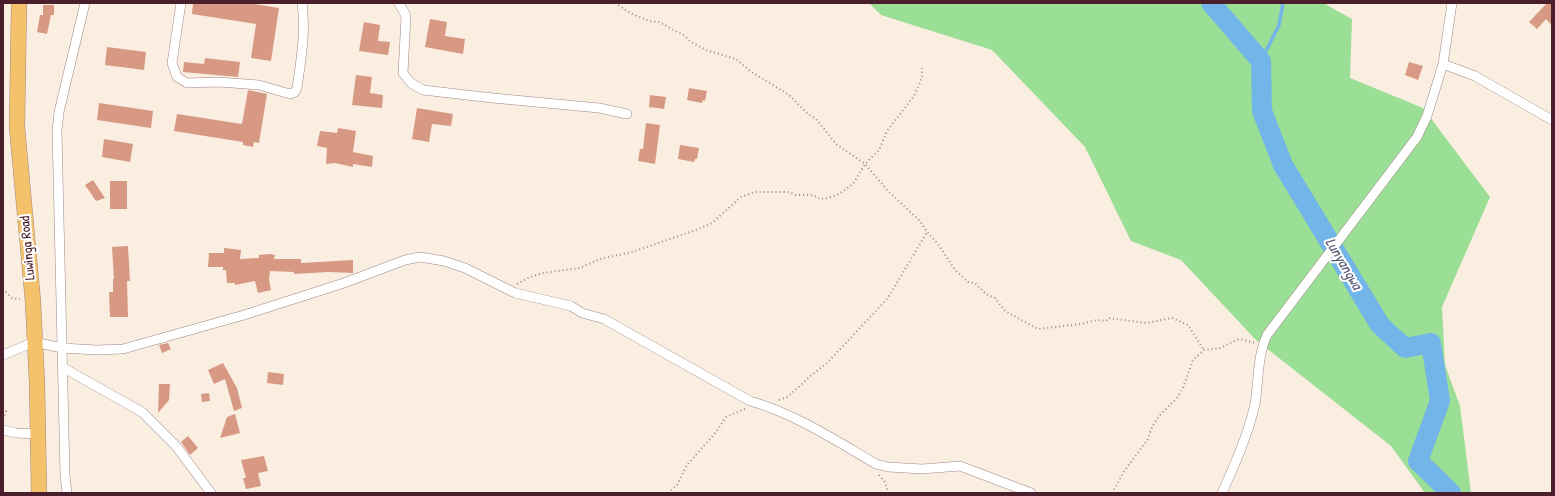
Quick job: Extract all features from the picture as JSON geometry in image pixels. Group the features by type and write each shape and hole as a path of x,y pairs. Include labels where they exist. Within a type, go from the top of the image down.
{"highway":[{"name":"Luwinga Road","path":"19,3 17,127 32,302 39,493"}],"street":[{"path":"67,493 65,475 62,367 57,131 59,112 85,3"},
{"path":"181,3 172,64 178,77 186,83 219,82 259,85 290,94 295,92 297,88 302,49 304,12 302,3"},
{"path":"399,3 406,16 403,73 410,83 423,90 599,108 627,114"},
{"path":"1222,493 1246,437 1255,404 1262,345 1267,335 1418,137 1427,116 1443,64 1452,3"},
{"path":"1443,64 1475,76 1552,120"},
{"path":"3,355 34,342 62,348 96,350 123,349 244,315 344,283 405,260 420,257 444,261 465,268 527,297 571,306 582,313 604,319 750,401 769,406 794,418 876,464 888,467 922,469 960,466 1031,493"},
{"path":"62,367 142,412 176,446 211,493"},
{"path":"3,430 16,433 38,434"}],"path":[{"path":"615,3 630,13 650,21 660,22 706,50 736,59 750,71 789,95 808,114 816,119 836,144 864,164 888,191 920,221 927,232 938,244 955,270 968,282 974,283 986,294 995,298 1006,311 1038,329 1081,324 1097,320 1106,321 1108,318 1146,323 1172,318 1188,325 1204,350"},
{"path":"505,288 543,273 580,268 600,259 632,252 696,230 712,223 741,197 754,192 789,192 796,195 813,195 820,199 839,194 853,184 864,164 879,150 887,131 914,96 922,78 922,68"},
{"path":"769,406 775,401 787,398 828,362 888,298 927,232"},
{"path":"3,289 12,298 32,302"},
{"path":"1112,493 1125,470 1148,439 1152,427 1159,416 1178,398 1193,360 1204,350 1220,348 1239,339 1262,345"},
{"path":"668,493 677,486 687,465 716,432 726,417 759,403"},
{"path":"3,408 6,411 3,420"},
{"path":"876,464 876,472 885,482 888,493"}],"green space":[{"path":"869,3 1323,3 1352,19 1350,78 1423,108 1490,197 1442,307 1445,365 1460,406 1471,493 1425,493 1391,446 1256,340 1181,260 1131,241 1085,147 992,50 881,15"}],"building":[{"path":"193,3 248,3 279,8 271,61 251,58 256,24 192,14"},
{"path":"1547,3 1552,3 1552,26 1546,19 1537,29 1529,22"},
{"path":"43,5 54,5 54,15 51,15 47,34 37,32 40,15 43,15"},
{"path":"430,19 447,22 445,36 465,39 463,54 425,47"},
{"path":"364,22 380,25 378,41 390,42 388,55 359,51"},
{"path":"107,47 146,52 144,70 105,65"},
{"path":"205,58 240,62 238,77 183,72 184,62 204,64"},
{"path":"1409,62 1423,66 1418,80 1405,75"},
{"path":"356,75 372,77 370,93 383,95 382,108 352,105"},
{"path":"689,88 707,91 705,101 703,100 702,103 687,100"},
{"path":"248,90 267,94 259,143 254,142 253,147 243,145 243,142 174,131 177,114 242,124"},
{"path":"650,95 666,97 664,109 649,107"},
{"path":"99,103 153,111 151,128 97,120"},
{"path":"417,108 453,114 451,126 432,124 429,142 412,139"},
{"path":"646,123 660,125 655,164 638,161 640,149 643,149"},
{"path":"338,128 356,131 353,152 373,156 372,167 353,164 353,167 335,163 326,164 327,148 317,146 320,131 337,133"},
{"path":"104,139 133,144 130,162 102,157"},
{"path":"680,145 699,148 697,159 695,159 694,162 678,159"},
{"path":"93,180 105,198 96,201 85,185"},
{"path":"110,181 127,181 127,209 110,209"},
{"path":"128,246 130,281 127,281 128,317 110,317 109,292 113,292 114,279 112,247"},
{"path":"224,248 241,250 240,259 259,258 259,255 270,254 275,255 274,259 301,259 301,263 353,260 353,273 328,272 294,274 294,272 270,271 269,280 271,290 258,293 255,281 235,285 235,283 227,283 226,270 223,270 223,267 208,267 209,253 224,253"},
{"path":"168,343 171,349 162,353 159,345"},
{"path":"223,363 237,388 242,408 234,411 225,379 214,384 208,370"},
{"path":"268,372 284,374 283,385 267,383"},
{"path":"159,384 170,384 169,400 158,413"},
{"path":"209,393 210,401 202,402 201,394"},
{"path":"235,414 240,433 220,438 227,417"},
{"path":"188,436 198,448 190,455 181,442"},
{"path":"264,456 268,471 258,473 261,486 246,489 243,478 246,478 241,460"}],"waterway":[{"name":"Lunyangwa","path":"1211,3 1261,61 1262,111 1283,165 1380,325 1405,348 1431,343 1440,401 1418,461 1451,493"},
{"path":"1261,61 1279,25 1283,3"}]}
